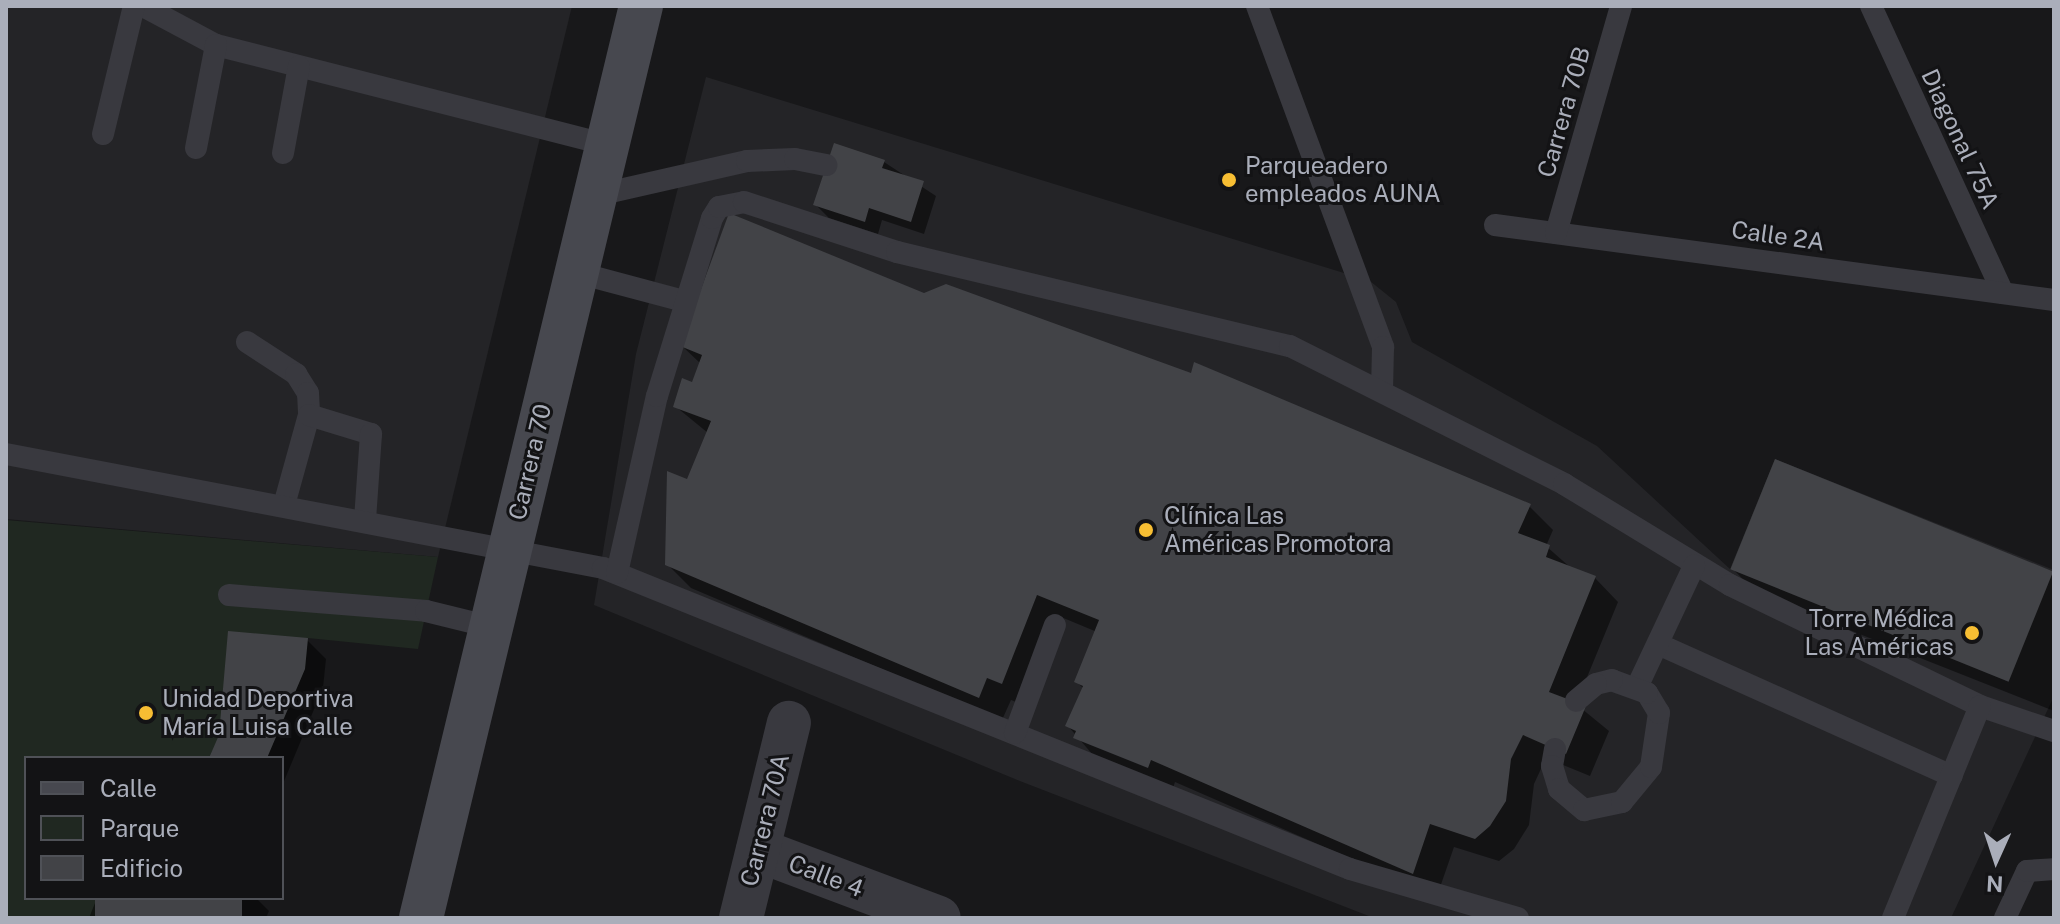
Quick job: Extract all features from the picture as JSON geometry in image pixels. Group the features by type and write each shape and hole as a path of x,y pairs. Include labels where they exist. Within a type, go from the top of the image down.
{"main road":[{"name":"Carrera 70","path":"421,918 605,144 641,6"}],"street":[{"name":"Carrera 70A","path":"741,918 789,723"},
{"name":"Calle 4","path":"758,850 939,918"}],"lane":[{"path":"103,134 134,6"},
{"path":"143,6 216,45 605,144"},
{"path":"1257,6 1383,347 1382,390"},
{"name":"Carrera 70B","path":"1556,233 1621,6"},
{"name":"Diagonal 75A","path":"1871,6 2003,293"},
{"path":"196,148 216,45"},
{"path":"283,153 299,66"},
{"path":"593,196 773,157 826,165"},
{"path":"617,573 657,396 712,218 719,207 744,202 897,252 1255,335 1382,390 1564,484 1694,566 1980,706 2054,731"},
{"name":"Calle 2A","path":"1495,225 2054,300"},
{"path":"575,272 684,301"},
{"path":"247,342 296,374 308,393 309,415 284,505"},
{"path":"309,415 371,434 365,520"},
{"path":"6,454 510,548 617,573 1350,869 1518,918"},
{"path":"1638,685 1694,566"},
{"path":"229,595 426,611 491,627"},
{"path":"1015,733 1055,625"},
{"path":"1658,644 1952,776"},
{"path":"1576,701 1596,684 1638,685"},
{"path":"1555,749 1554,778 1573,804 1597,811 1622,802 1639,788 1658,745 1659,713 1638,685"},
{"path":"1893,918 1980,706"},
{"path":"2005,918 2027,871 2054,869"}],"shaded area":[{"path":"6,6 572,6 438,557 6,519"},
{"name":"Clínica Las Américas Promotora","path":"706,77 1370,281 1396,302 1412,342 1597,446 1730,569 1775,459 2054,570 2054,696 1951,918 1374,918 1015,779 594,605 636,354"}],"green space":[{"name":"Unidad Deportiva María Luisa Calle","path":"6,520 438,557 418,649 308,638 305,669 268,756 24,756 24,900 241,900 236,918 6,918"}],"building":[{"path":"834,143 885,160 882,168 924,181 911,222 869,208 865,222 813,205"},
{"path":"729,213 924,293 946,284 1191,373 1194,362 1531,504 1518,533 1550,545 1546,557 1596,576 1549,692 1586,706 1566,754 1523,735 1511,759 1506,801 1490,826 1475,839 1430,824 1413,874 1151,760 1148,768 1073,738 1076,731 1065,726 1083,686 1074,682 1099,620 1037,595 1002,684 987,678 979,698 665,565 667,471 687,479 711,421 673,407 682,378 692,382 702,355 680,346"},
{"name":"Torre Médica Las Américas","path":"1775,459 2053,571 2009,682 1730,569"},
{"path":"228,631 308,638 305,669 268,756 210,756 219,735"},
{"path":"95,900 242,900 242,918 95,918"}],"place":[{"name":"Parqueadero empleados AUNA","path":"1229,180"},
{"name":"Clínica Las Américas Promotora","path":"1146,530"},
{"name":"Torre Médica Las Américas","path":"1972,633"},
{"name":"Unidad Deportiva María Luisa Calle","path":"146,713"}]}
